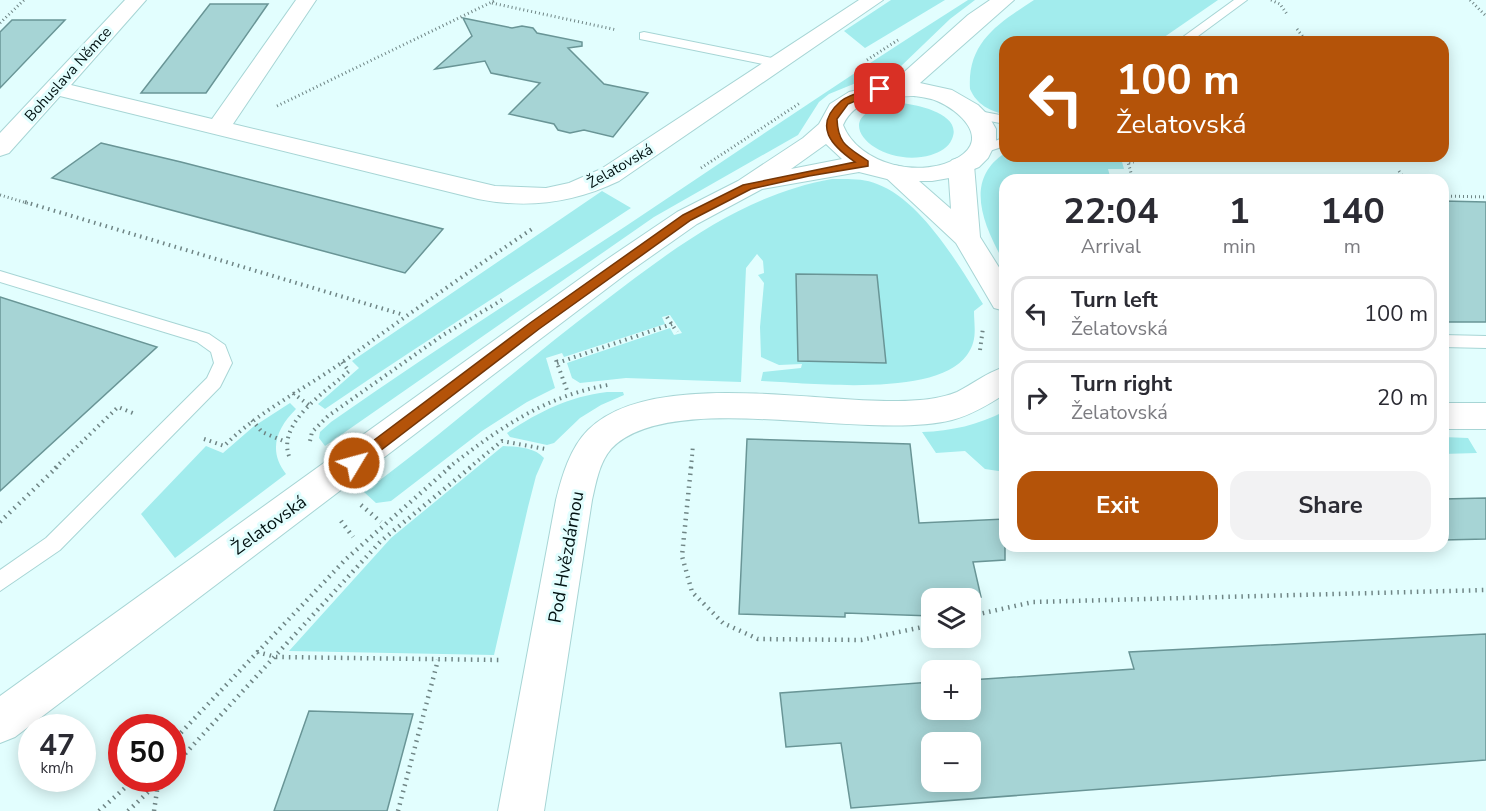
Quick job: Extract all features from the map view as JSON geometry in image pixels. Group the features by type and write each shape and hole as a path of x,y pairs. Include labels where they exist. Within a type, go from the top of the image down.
{"street":[{"name":"Bohuslava Němce","path":"0,148 136,0"},
{"path":"223,130 306,0"},
{"name":"Želatovská","path":"55,88 496,195 535,197 584,187 629,163 873,0"},
{"path":"901,88 933,57 959,38 976,20 1004,0"},
{"path":"959,38 955,70 965,107 984,136 971,158 966,237"},
{"name":"Želatovská","path":"965,107 920,89 880,89 852,98 834,113 831,126 833,136 839,146 864,164 894,173 931,174 971,158"},
{"name":"Želatovská","path":"0,722 616,267 687,218 747,187 812,143 831,126"},
{"name":"Želatovská","path":"747,187 809,172 864,164"},
{"path":"894,173 966,237 999,291"},
{"name":"Pod Hvězdárnou","path":"521,811 574,500 591,451 614,428 637,418 698,406 899,414 928,412 970,400 999,383"},
{"path":"1449,416 1486,417"}],"lane":[{"path":"1190,36 1242,0"},
{"path":"1218,16 1236,20"},
{"path":"644,36 746,54 777,63"},
{"path":"965,107 999,118"},
{"path":"971,158 999,144"},
{"path":"0,276 203,338 219,349 223,363 214,382 53,544 0,582"},
{"path":"1449,341 1486,342"}],"path":[{"path":"0,23 24,0"},
{"path":"223,130 496,0"},
{"path":"1270,0 1287,14"},
{"path":"1276,3 1280,0"},
{"path":"1470,0 1486,16"},
{"path":"491,3 644,36"},
{"path":"1297,29 1302,36"},
{"path":"1128,162 1134,162"},
{"path":"209,440 224,446 252,420 342,362 405,315 568,205 584,187"},
{"path":"0,195 405,315"},
{"path":"1449,196 1486,197"},
{"path":"667,317 678,332"},
{"path":"975,358 983,341 982,322"},
{"path":"557,363 672,324"},
{"path":"554,357 568,393"},
{"path":"293,460 288,453 286,442 293,425 349,370 342,362"},
{"path":"186,727 381,522 523,412 568,393 618,385"},
{"path":"293,393 310,406"},
{"path":"698,406 682,556 692,592 723,623 758,639 861,640 921,627"},
{"path":"0,522 118,408 171,427"},
{"path":"252,420 262,432 286,442"},
{"path":"186,753 276,657 368,551 417,509 502,441 554,452"},
{"path":"355,499 381,522"},
{"path":"335,514 353,537"},
{"path":"981,614 1034,602 1486,590"},
{"path":"257,652 276,657 500,661 503,649"},
{"path":"398,811 438,660"},
{"path":"99,811 120,792"},
{"path":"128,811 146,792"},
{"path":"154,811 155,792"}],"shaded area":[{"path":"891,0 945,0 865,48 844,31"},
{"path":"968,0 975,0 950,19 898,69 887,75 856,83 829,94 819,102 798,135 654,217 325,446 319,438 320,432 331,422 404,372"},
{"path":"1034,0 1218,0 1166,36 999,36 999,113 984,106 973,95 970,89 970,73 980,46 1009,17"},
{"path":"902,103 928,109 945,117 954,130 948,145 931,155 910,158 891,155 864,138 859,127 863,116 877,108"},
{"path":"999,158 999,162 1122,162 1124,169 1108,169 1109,174 999,174 999,252 981,206 984,177 992,164"},
{"path":"832,179 872,182 893,192 924,219 951,253 983,304 974,311 974,339 970,349 952,369 902,383 871,385 761,381 763,372 801,368 802,364 779,365 761,357 760,327 764,283 758,275 764,273 763,261 757,254 746,268 741,382 626,378 580,383 572,378 567,363 670,328 674,335 682,333 670,315 662,317 665,324 564,357 562,353 546,358 555,388 527,402 482,431 391,501 376,503 364,492 572,326 682,244 738,211 799,187","holes":["797,274 877,276 886,363 798,361"]},
{"path":"602,191 631,208 325,409 318,404 359,368 352,361"},
{"path":"607,392 623,392 624,395 580,418 554,443 547,445 510,437 507,433 531,418 567,401"},
{"path":"290,403 296,409 279,432 276,449 280,465 286,474 175,558 141,514 206,446 223,453 253,427"},
{"path":"999,414 999,471 985,469 965,451 936,453 922,432 965,426"},
{"path":"1449,437 1468,438 1477,453 1449,454"},
{"path":"503,446 531,450 544,458 536,476 528,507 494,655 289,651 391,538"}],"building":[{"path":"210,4 268,4 206,93 141,93"},
{"path":"463,18 512,28 522,26 533,28 537,33 582,42 582,46 568,48 604,84 648,93 613,137 584,130 570,133 558,130 554,124 509,114 540,83 491,73 485,61 435,69 472,36"},
{"path":"12,20 65,20 0,88 0,32"},
{"path":"101,143 443,229 405,273 52,178"},
{"path":"1449,201 1486,202 1486,322 1449,322"},
{"path":"796,274 877,275 886,363 798,361"},
{"path":"0,297 157,347 0,491"},
{"path":"747,439 910,444 919,523 999,519 999,552 1005,552 1005,560 973,562 979,588 921,588 921,616 845,613 845,617 739,614"},
{"path":"1486,498 1486,539 1449,540 1449,499"},
{"path":"1486,634 1486,760 851,808 841,743 786,747 780,693 921,683 921,720 981,720 981,679 1134,669 1129,652"},
{"path":"309,711 413,714 387,811 274,811"}],"route":[{"path":"354,463 535,326 687,218 747,187 809,172 864,164 839,146 833,136 832,119 834,113 845,102 861,94 880,89"}]}
